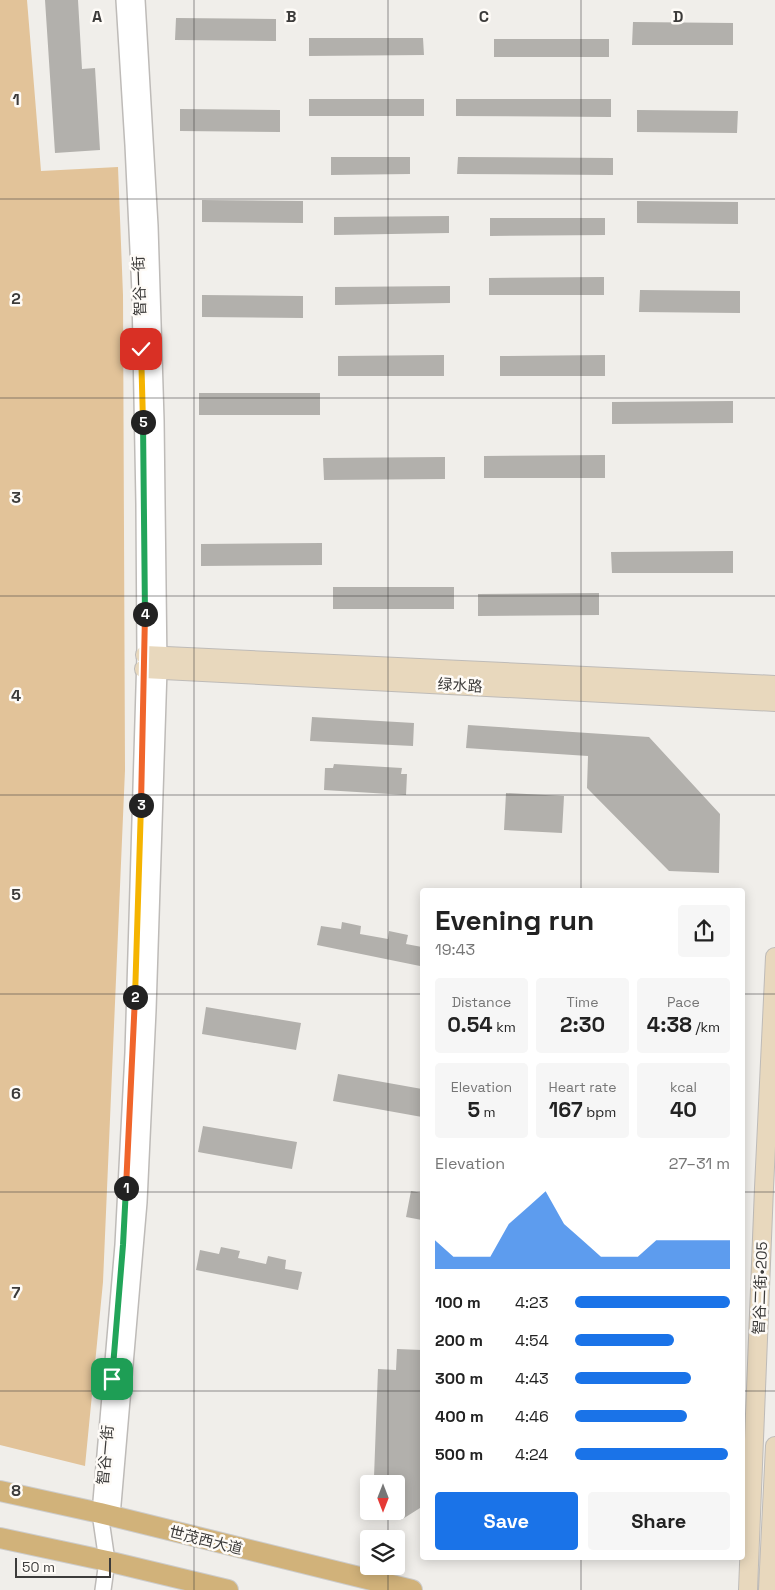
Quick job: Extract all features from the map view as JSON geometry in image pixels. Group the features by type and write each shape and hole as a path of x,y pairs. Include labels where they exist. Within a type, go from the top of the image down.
{"main road":[{"name":"绿水路","path":"152,662 775,685"},
{"name":"绿水路","path":"152,662 775,702"},
{"name":"智谷二街•205","path":"748,1590 769,1188 775,957"},
{"path":"768,1590 775,1446"},
{"name":"世茂西大道","path":"0,1491 412,1590"},
{"path":"0,1538 228,1590"}],"street":[{"name":"智谷一街","path":"124,0 133,135 140,292 144,494 152,662"},
{"name":"智谷一街","path":"103,1590 107,1561 106,1515 139,1202 148,1010 156,420 147,162 137,0"}],"shaded area":[{"path":"0,0 27,0 41,171 118,167 123,295 125,770 103,1282 85,1466 0,1445"}],"building":[{"path":"45,0 78,0 82,69 95,68 100,150 55,153"},
{"path":"176,18 276,19 276,41 175,40"},
{"path":"633,22 733,23 733,45 632,45"},
{"path":"309,38 423,38 424,55 309,56"},
{"path":"494,39 609,39 609,57 494,57"},
{"path":"309,99 424,99 424,116 309,116"},
{"path":"456,99 611,99 611,117 456,116"},
{"path":"180,109 280,110 280,132 180,131"},
{"path":"637,110 738,111 737,133 637,132"},
{"path":"331,157 410,157 410,174 331,175"},
{"path":"458,157 613,158 613,175 457,174"},
{"path":"202,200 303,201 303,223 202,222"},
{"path":"637,201 738,202 738,224 637,223"},
{"path":"449,216 449,233 334,235 334,217"},
{"path":"490,218 605,218 605,235 490,236"},
{"path":"604,277 604,295 489,295 489,278"},
{"path":"450,286 450,303 335,305 335,287"},
{"path":"640,290 740,291 740,313 639,312"},
{"path":"202,295 303,296 303,318 202,317"},
{"path":"444,355 444,376 338,376 338,356"},
{"path":"605,355 605,376 500,376 500,356"},
{"path":"199,393 320,393 320,415 199,415"},
{"path":"733,401 733,423 612,424 612,402"},
{"path":"605,455 605,478 484,478 484,456"},
{"path":"445,457 445,479 324,480 323,458"},
{"path":"322,543 322,565 201,566 201,544"},
{"path":"733,551 733,573 612,573 611,552"},
{"path":"333,587 454,587 454,609 333,609"},
{"path":"599,593 599,615 478,616 478,594"},
{"path":"312,717 414,723 413,746 310,741"},
{"path":"468,725 649,737 720,814 719,873 669,871 587,788 588,756 466,748"},
{"path":"334,764 402,768 401,774 407,774 406,795 324,790 325,768 333,768"},
{"path":"506,793 564,796 562,833 504,830"},
{"path":"342,922 361,926 360,934 388,939 389,931 408,935 406,944 420,947 420,966 317,945 321,926 341,929"},
{"path":"206,1007 301,1023 296,1050 202,1034"},
{"path":"338,1074 420,1089 420,1117 333,1101"},
{"path":"203,1126 297,1142 292,1169 198,1152"},
{"path":"411,1191 420,1193 420,1220 406,1217"},
{"path":"221,1247 240,1251 238,1258 266,1264 268,1256 286,1260 285,1269 302,1272 298,1290 196,1270 200,1250 219,1254"},
{"path":"397,1349 420,1350 420,1508 405,1517 405,1475 374,1475 378,1369 396,1370"}],"route":[{"path":"112,1379 123,1245 133,1053 142,801 145,654 141,349"}]}
